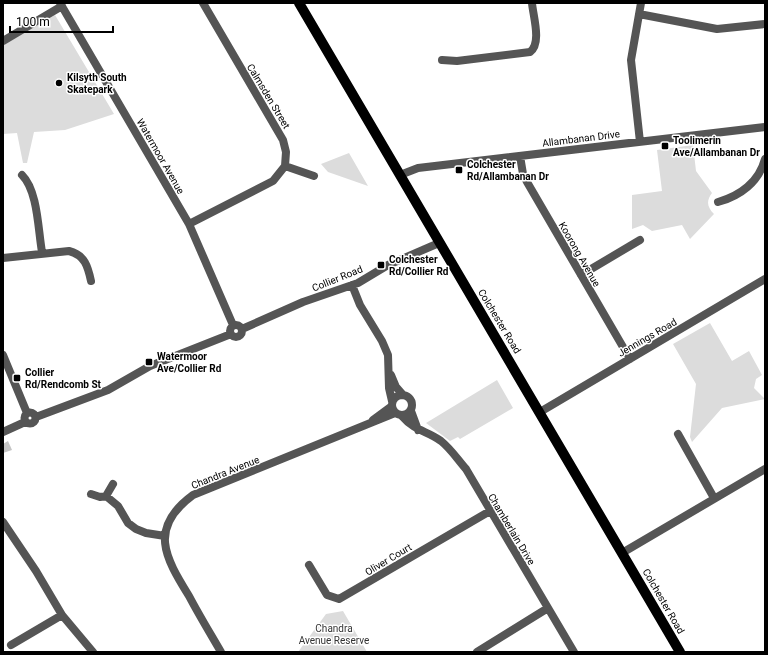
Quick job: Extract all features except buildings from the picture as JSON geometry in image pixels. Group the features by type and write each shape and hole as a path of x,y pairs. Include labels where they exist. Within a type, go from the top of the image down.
{"main road":[{"name":"Colchester Road","path":"299,3 439,244 540,412 680,652"}],"street":[{"name":"Calmsden Street","path":"203,3 283,140 286,152 285,166"},
{"path":"442,60 457,61 530,52 534,49 536,43 532,3"},
{"path":"640,142 631,60 641,3"},
{"path":"3,40 61,4"},
{"name":"Watermoor Avenue","path":"61,4 189,224 234,325"},
{"path":"640,14 717,29 765,24"},
{"name":"Allambanan Drive","path":"400,175 418,168 765,127"},
{"name":"Koorong Avenue","path":"520,156 525,178 630,359"},
{"path":"718,202 743,192 753,181 765,159"},
{"path":"189,224 273,181 285,166 314,176"},
{"path":"22,175 28,181 33,191 42,252"},
{"path":"581,275 640,240"},
{"name":"Collier Road","path":"242,329 303,302 352,285 388,265 439,244"},
{"path":"3,258 42,252 69,251 76,253 85,261 91,281"},
{"name":"Jennings Road","path":"540,412 765,280"},
{"path":"352,285 360,304 382,341 388,355 390,373 389,388 395,409"},
{"path":"3,432 25,422 32,423 36,417 108,390 150,366 231,334 233,336 239,336 242,329 239,325 234,325 230,330 231,334"},
{"path":"3,355 27,413"},
{"path":"390,373 396,387 412,401 411,411 418,430"},
{"path":"395,409 397,396 404,395"},
{"path":"395,409 411,411"},
{"name":"Chandra Avenue","path":"221,652 166,554 165,536 176,510 193,495 366,425 395,409"},
{"name":"Chamberlain Drive","path":"395,409 409,425 440,441 452,452 466,470 574,652"},
{"path":"27,413 33,413 36,417"},
{"path":"25,422 24,418 27,413"},
{"path":"678,434 714,498"},
{"path":"622,553 765,469"},
{"path":"106,496 113,484"},
{"path":"91,494 100,497 106,496 118,506 128,522 136,530 165,536"},
{"name":"Oliver Court","path":"309,565 327,595 339,599 490,511"},
{"path":"4,527 36,571 62,616 93,652"},
{"path":"477,652 548,608"},
{"path":"11,645 62,616"}],"green space":[{"path":"55,15 114,114 65,130 34,132 27,163 23,163 17,133 3,134 3,45"},
{"path":"693,145 696,171 712,193 708,204 714,214 690,239 682,225 652,231 643,225 632,229 632,195 662,191 657,150"},
{"path":"349,153 368,186 328,172 321,164"},
{"path":"710,323 732,361 749,351 762,375 756,379 754,388 765,399 722,408 692,442 690,437 696,384 673,344"},
{"path":"497,380 513,408 460,439 458,437 450,441 426,423"},
{"name":"Chandra Avenue Reserve","path":"343,611 367,652 298,652 326,614"}],"place":[{"name":"Kilsyth South Skatepark","path":"59,83"},
{"name":"Toolimerin Ave/Allambanan Dr","path":"665,146"},
{"name":"Colchester Rd/Allambanan Dr","path":"459,170"},
{"name":"Colchester Rd/Collier Rd","path":"381,265"},
{"name":"Watermoor Ave/Collier Rd","path":"149,362"},
{"name":"Collier Rd/Rendcomb St","path":"17,378"}]}
